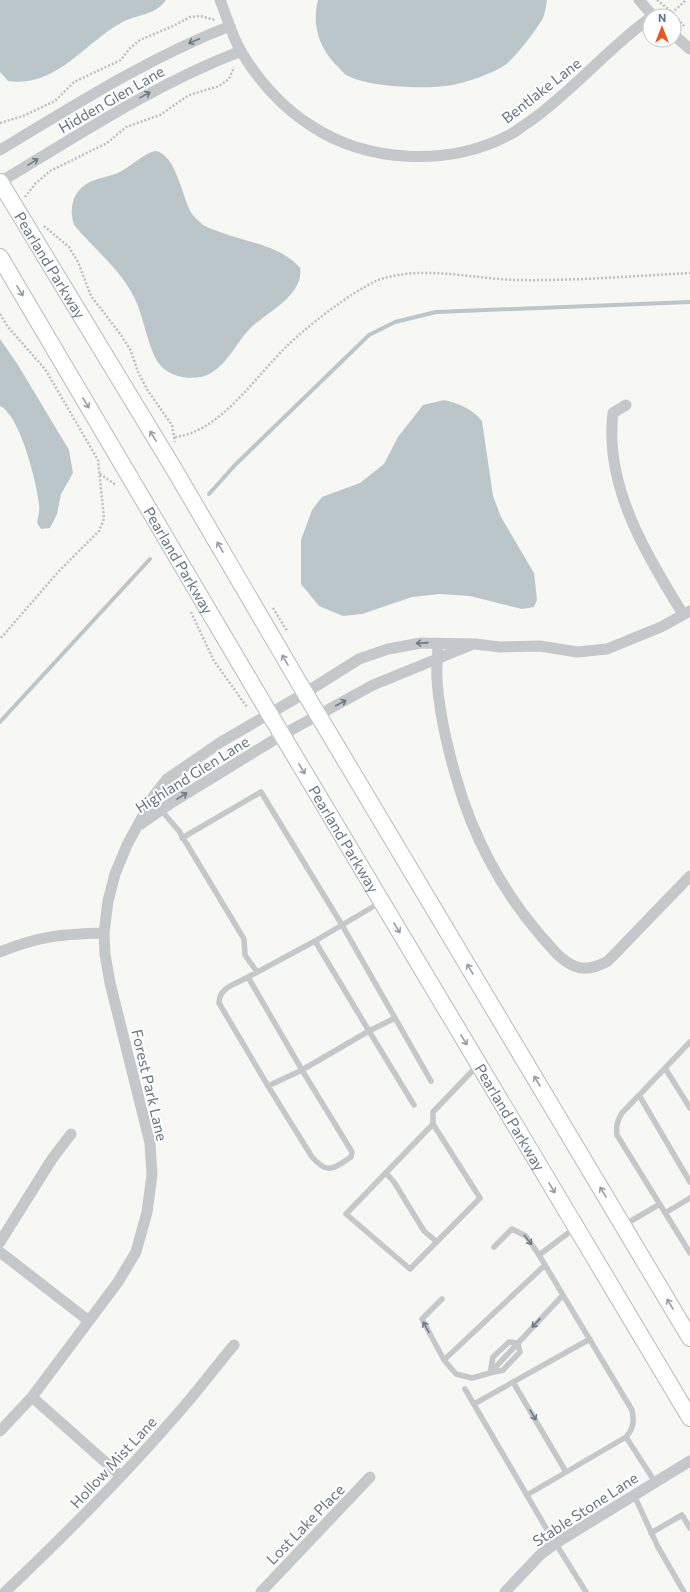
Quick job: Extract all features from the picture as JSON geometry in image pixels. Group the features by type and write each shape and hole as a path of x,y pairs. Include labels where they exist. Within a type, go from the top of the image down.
{"main road":[{"name":"Pearland Parkway","path":"0,182 174,469 305,694 690,1338"},
{"name":"Pearland Parkway","path":"0,257 263,717 282,735 690,1418"}],"street":[{"name":"Bentlake Lane","path":"220,0 241,51 279,100 310,126 342,143 390,155 418,157 447,155 477,148 509,135 568,92 630,33 642,24"},
{"path":"639,0 646,8"},
{"name":"Hidden Glen Lane","path":"0,150 176,48 230,26"},
{"path":"682,42 690,49"},
{"name":"Hidden Glen Lane","path":"0,182 157,89 190,72 241,51"},
{"path":"626,405 613,413 611,430 612,454 619,484 631,517 649,557 687,612"},
{"name":"Highland Glen Lane","path":"138,826 153,797 167,779 221,742 305,694 360,659 388,649 421,642 474,644 500,647 540,646 577,652 607,649 661,627 687,612"},
{"path":"438,643 437,678 446,740 456,778 479,841 510,895 531,924 557,955 575,967 595,968 608,961 690,876"},
{"name":"Highland Glen Lane","path":"138,826 161,810 282,735 373,685 403,671 438,660 474,644"},
{"name":"Forest Park Lane","path":"0,1431 32,1397 118,1282 136,1252 146,1212 152,1175 150,1143 110,983 105,954 104,933 108,901 115,874 127,845 138,826"},
{"path":"0,952 28,941 64,934 104,933"},
{"path":"0,1242 52,1159 71,1134"},
{"path":"0,1252 90,1320"},
{"name":"Hollow Mist Lane","path":"5,1592 44,1555 174,1419 234,1345"},
{"path":"32,1397 121,1476"},
{"name":"Stable Stone Lane","path":"505,1592 541,1554 556,1543 690,1461"},
{"name":"Lost Lake Place","path":"261,1592 370,1477"}],"lane":[{"path":"182,838 261,792 342,925 431,1081"},
{"path":"161,810 182,838 244,939 245,955 257,972"},
{"path":"248,977 352,1152 351,1157 339,1166 331,1169 321,1167 312,1157 219,1004 223,990 315,941 382,902"},
{"path":"315,941 414,1105"},
{"path":"268,1086 302,1070 369,1031 395,1018"},
{"path":"690,1042 617,1120 617,1135 690,1253"},
{"path":"433,1124 346,1214 410,1269 480,1198 433,1124 433,1112 479,1064"},
{"path":"665,1068 690,1108"},
{"path":"639,1095 690,1182"},
{"path":"386,1173 394,1182 424,1231 437,1242"},
{"path":"665,1213 690,1198"},
{"path":"623,1225 660,1204"},
{"path":"538,1255 576,1227"},
{"path":"494,1247 512,1229 526,1236 632,1410 634,1422 631,1431 626,1437 527,1495"},
{"path":"444,1360 545,1265"},
{"path":"442,1299 422,1319 444,1360 456,1374 472,1378 490,1373 563,1295"},
{"path":"474,1404 590,1339"},
{"path":"513,1382 566,1472"},
{"path":"465,1389 586,1592"},
{"path":"626,1437 655,1482"},
{"path":"634,1495 651,1533 684,1592"},
{"path":"651,1533 682,1515 690,1528"}],"path":[{"path":"657,0 667,8"},
{"path":"678,8 686,0"},
{"path":"0,123 23,116 55,101 74,82 121,60 129,49 140,40 190,17 200,16 210,18 230,26"},
{"path":"682,24 686,29"},
{"path":"24,198 35,184 50,171 107,143 126,127 160,115 189,95 219,86 229,78 241,51"},
{"path":"175,437 187,436 200,430 224,412 286,346 342,301 375,282 390,276 428,274 517,280 601,278 690,273"},
{"path":"0,314 8,327 45,369 98,460 104,519 98,531 59,571 0,640"},
{"path":"100,474 114,482 118,489"},
{"path":"190,610 214,662 263,717"}],"shaded area":[{"path":"0,0 166,0 162,5 151,12 121,23 55,71 41,78 25,81 8,81 0,72"},
{"path":"318,0 547,0 544,16 540,23 520,50 505,65 484,75 459,84 434,87 408,87 380,85 346,75 329,57 318,34 316,26 316,9"},
{"path":"155,151 168,159 178,177 188,207 192,214 203,225 230,236 284,254 300,268 300,277 292,293 278,307 249,330 224,363 205,376 191,378 177,376 170,373 160,365 152,351 134,297 122,277 74,225 72,207 78,191 88,183 118,173"},
{"path":"0,339 18,365 69,450 73,473 61,494 57,514 50,528 41,529 37,523 39,509 38,494 26,450 21,435 14,422 7,412 0,406"},
{"path":"444,400 465,407 482,421 493,496 501,517 534,573 537,600 534,607 522,609 470,596 440,594 412,597 362,614 343,616 319,606 301,584 301,540 312,510 322,497 360,483 384,464 398,437 423,405"}],"waterway":[{"path":"209,494 235,465 369,335 395,322 436,312 690,302"},
{"path":"0,722 150,559"}]}
